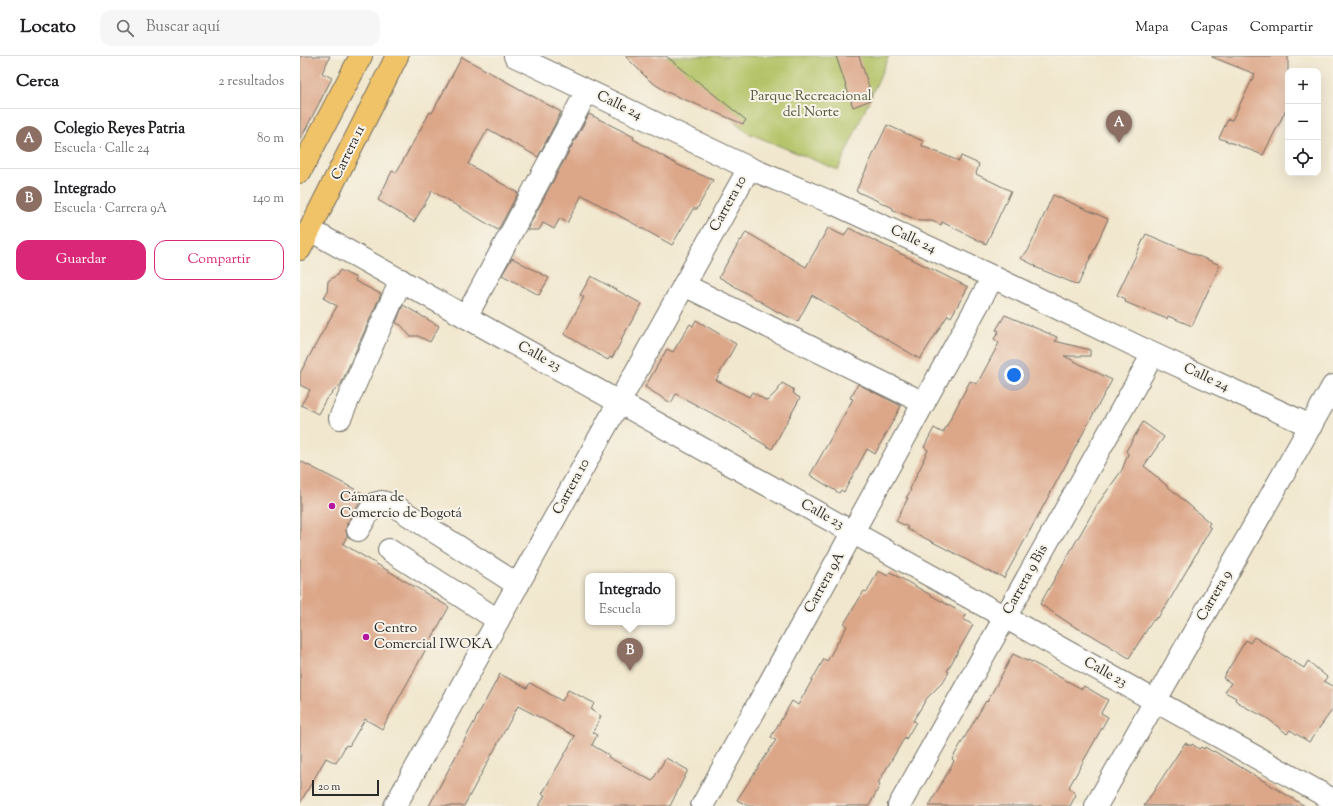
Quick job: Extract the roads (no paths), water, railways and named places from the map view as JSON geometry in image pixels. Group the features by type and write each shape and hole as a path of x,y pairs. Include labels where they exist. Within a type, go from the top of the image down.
{"main road":[{"path":"300,172 361,56"},
{"name":"Carrera 11","path":"300,249 397,56"}],"street":[{"name":"Calle 24","path":"515,56 749,168 835,204 993,277 1153,354 1311,426"},
{"path":"466,317 587,91"},
{"name":"Carrera 10","path":"395,806 749,168"},
{"name":"Calle 23","path":"310,230 1333,800"},
{"name":"Carrera 9A","path":"706,805 853,532 993,277"},
{"path":"340,418 401,280"},
{"path":"684,285 924,403"},
{"name":"Carrera 9 Bis","path":"899,806 1153,354"},
{"name":"Carrera 9","path":"1096,806 1333,386"},
{"path":"358,530 374,504 382,502 393,505 518,585"},
{"path":"389,550 498,620"}],"place":[{"name":"Colegio Reyes Patria","path":"1119,143"},
{"name":"Cámara de Comercio de Bogotá","path":"332,506"},
{"name":"Centro Comercial IWOKA","path":"366,637"},
{"name":"Integrado","path":"630,671"}],"park label":[{"name":"Parque Recreacional del Norte","path":"811,106"}]}
